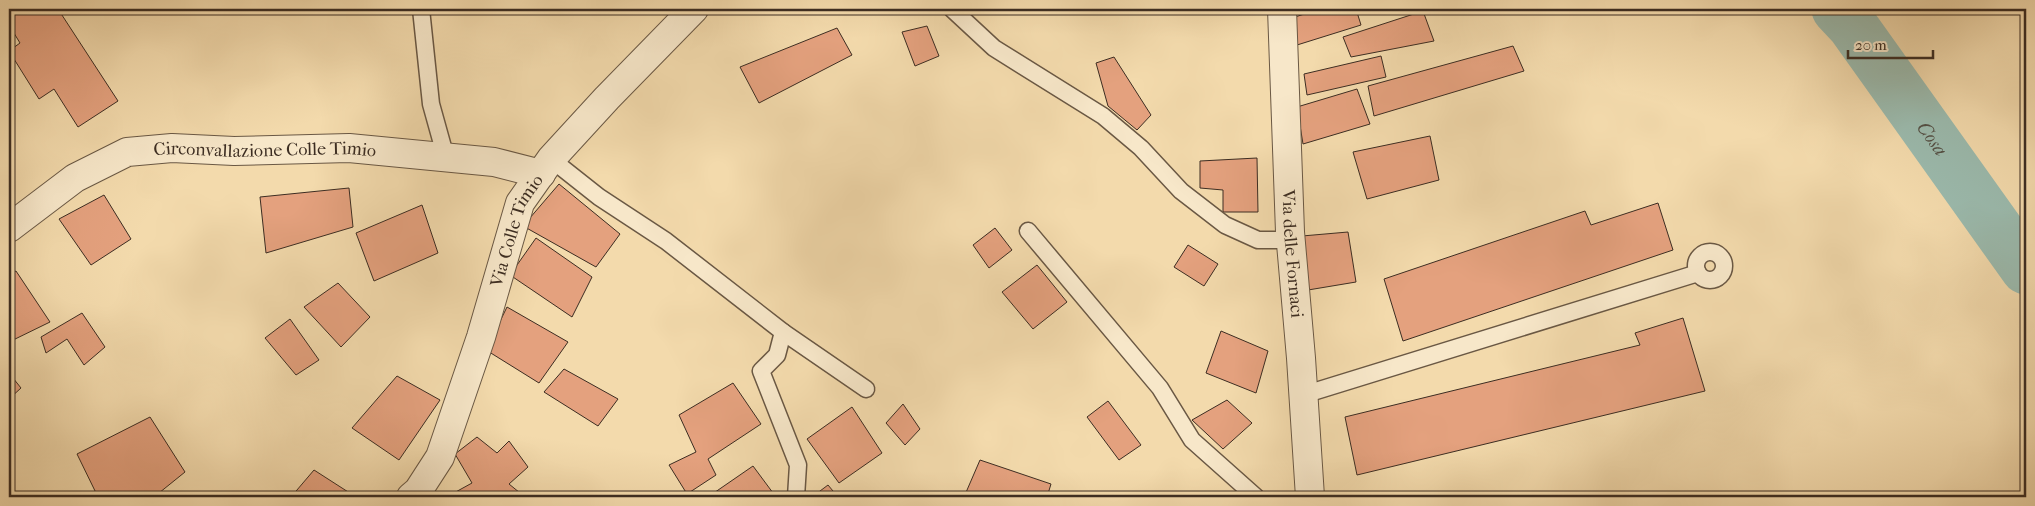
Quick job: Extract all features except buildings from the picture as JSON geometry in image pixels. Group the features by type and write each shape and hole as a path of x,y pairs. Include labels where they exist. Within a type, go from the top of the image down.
{"street":[{"name":"Via Colle Timio","path":"410,497 418,491 440,457 468,379 520,203 546,166 694,9"},
{"name":"Via delle Fornaci","path":"1282,9 1291,240 1304,395 1307,497"},
{"name":"Circonvallazione Colle Timio","path":"9,228 75,178 127,152 172,148 234,151 349,148 546,166"}],"lane":[{"path":"421,9 431,104 446,158"},
{"path":"952,9 994,48 1103,116 1140,148 1181,191 1225,225 1258,240 1291,240"},
{"path":"546,166 599,197 666,241 783,332 866,389"},
{"path":"1028,231 1160,388 1192,440 1256,497"},
{"path":"1304,395 1698,273"},
{"path":"783,332 777,355 761,371 798,465 796,497"}],"waterway":[{"name":"Cosa","path":"1837,9 1852,25 2026,269"}]}
